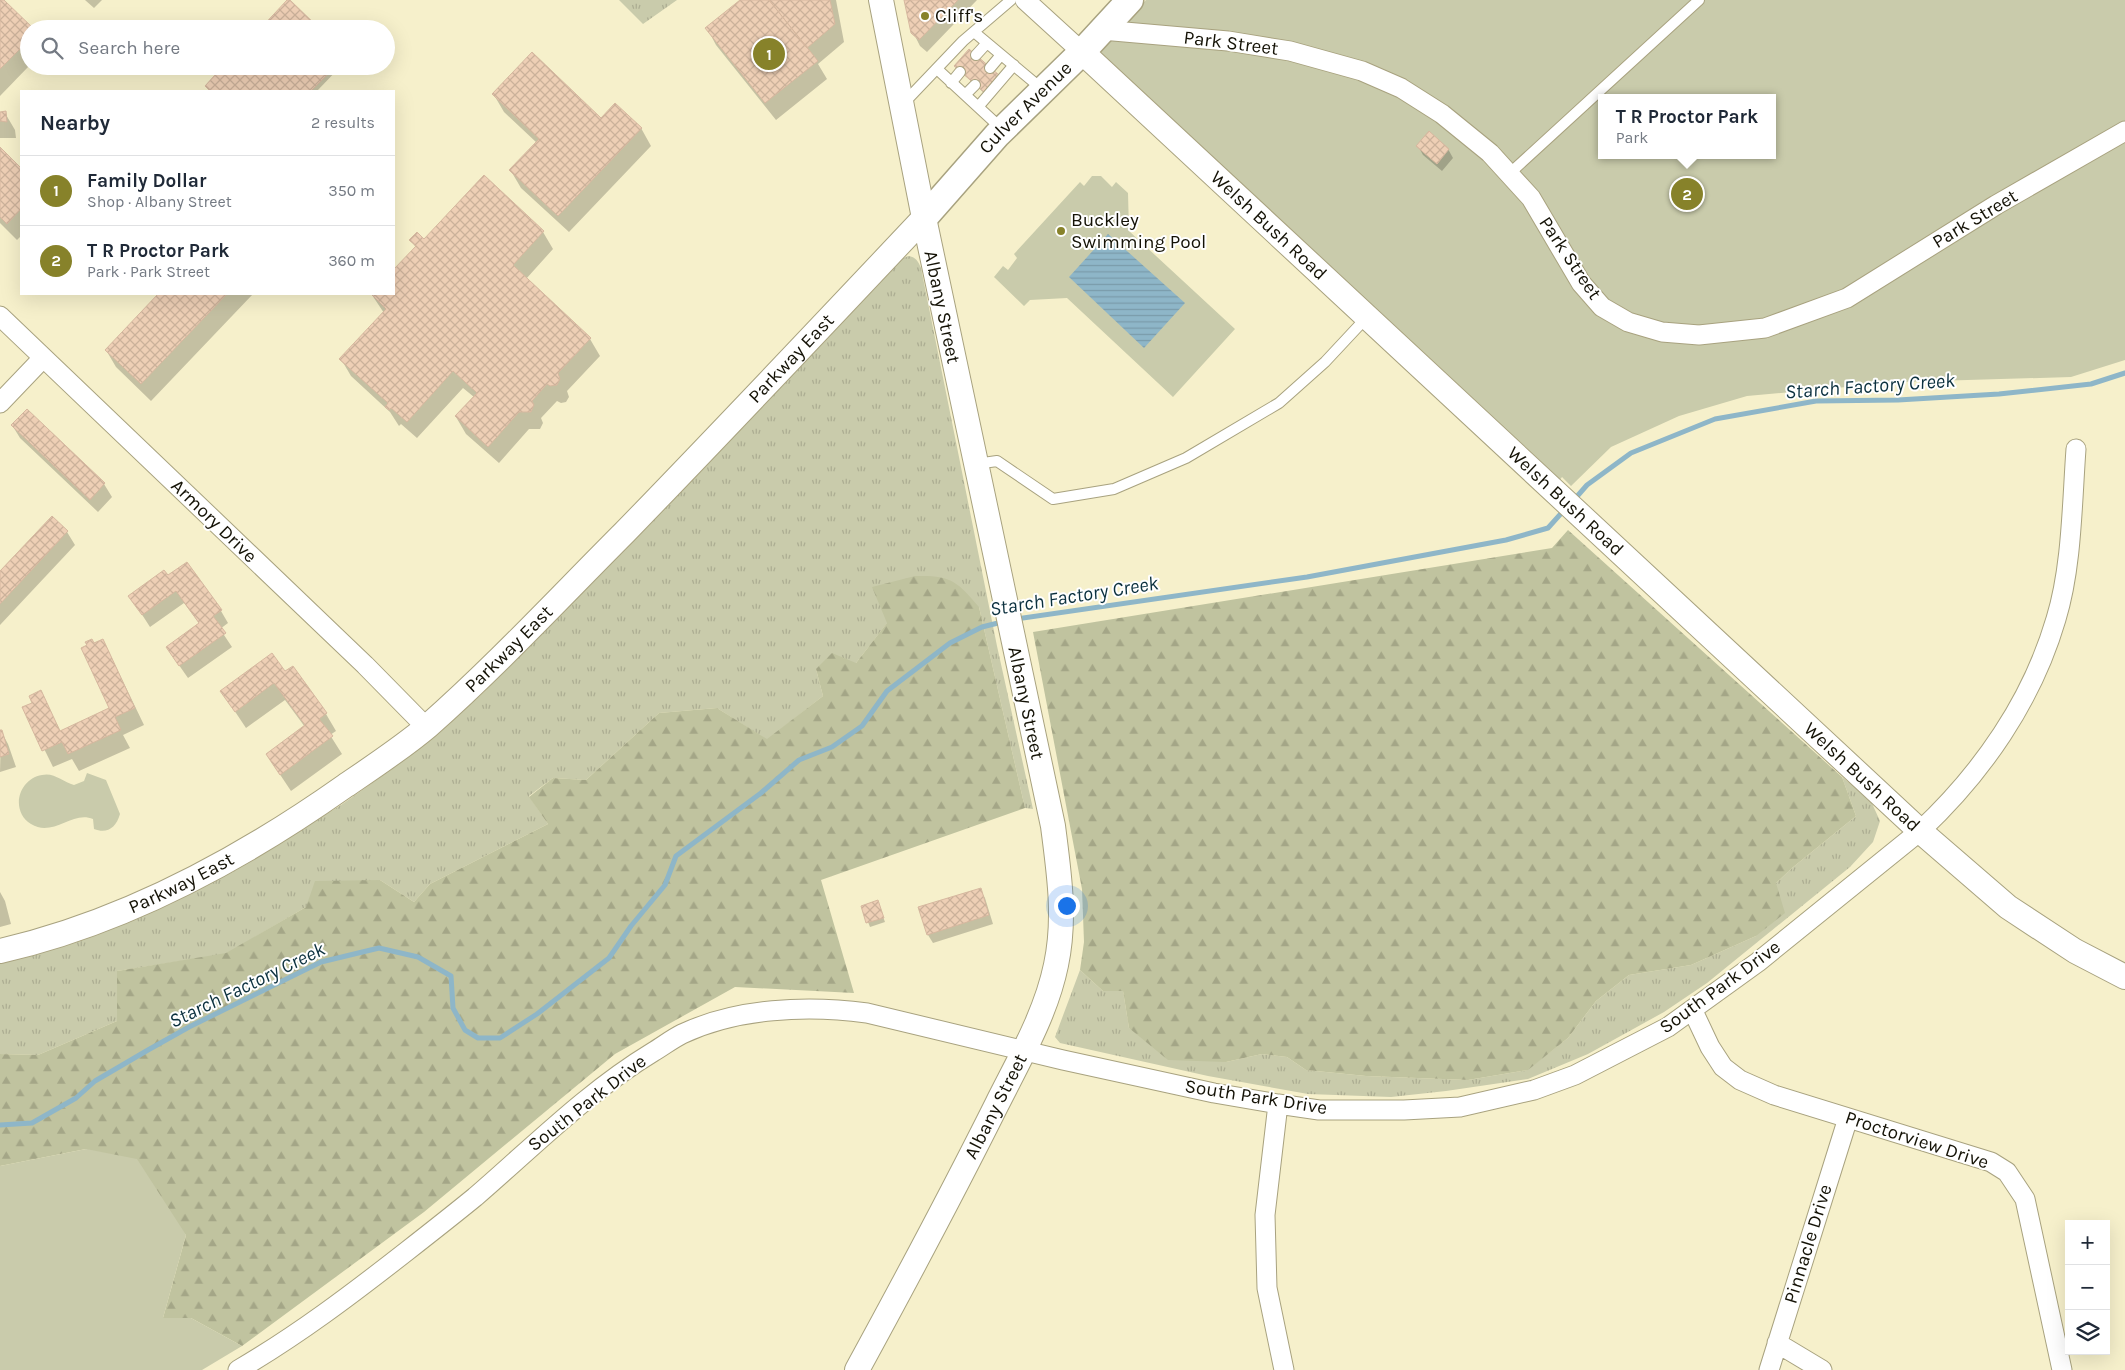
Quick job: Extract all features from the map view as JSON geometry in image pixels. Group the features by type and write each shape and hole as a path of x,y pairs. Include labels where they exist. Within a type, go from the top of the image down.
{"main road":[{"name":"Culver Avenue","path":"924,218 1003,130 1082,52 1130,0"}],"street":[{"name":"Albany Street","path":"857,1370 941,1216 1041,1013 1056,966 1062,923 1062,892 1052,826 924,218 881,0"},
{"name":"Welsh Bush Road","path":"1025,0 1920,831 2008,907 2075,951 2125,977"},
{"name":"Park Street","path":"1102,30 1228,41 1290,51 1362,71 1401,88 1442,114 1490,153 1531,198 1581,283 1602,307 1628,322 1662,332 1698,335 1765,328 1847,298 1996,205 2125,131"},
{"name":"Parkway East","path":"0,951 19,947 114,914 196,878 301,817 399,749 490,669 711,444 924,218"},
{"name":"Armory Drive","path":"0,316 365,665 426,727"},
{"path":"0,403 43,358"},
{"name":"South Park Drive","path":"238,1370 284,1343 338,1306 474,1198 561,1120 626,1068 682,1034 724,1019 766,1012 840,1009 867,1013 1091,1067 1278,1104 1318,1110 1404,1110 1460,1106 1534,1090 1576,1075 1668,1027 1758,962 1920,831 1939,813 2000,739 2028,692 2056,618 2066,572 2076,449"},
{"name":"Proctorview Drive","path":"1693,1010 1714,1054 1723,1067 1740,1080 1774,1095 1991,1162 2007,1172 2025,1199 2062,1370"},
{"path":"1278,1104 1265,1215 1267,1288 1284,1370"},
{"name":"Pinnacle Drive","path":"1769,1370 1848,1118"},
{"path":"1777,1343 1822,1370"}],"lane":[{"path":"902,105 974,32 1011,0"},
{"path":"1509,174 1699,0"},
{"path":"974,32 1043,90"},
{"path":"976,55 987,43"},
{"path":"990,68 1001,54"},
{"path":"978,107 1014,65"},
{"path":"936,69 1003,130"},
{"path":"951,83 960,72"},
{"path":"965,95 975,85"},
{"path":"975,464 997,462 1053,498 1114,489 1186,458 1278,403 1326,362 1367,317"}],"green space":[{"path":"619,0 677,0 643,24"},
{"path":"1146,0 2125,0 2125,360 2071,377 1901,382 1747,396 1679,416 1611,447 1571,486 1562,477 1559,481 1101,53 1105,43"},
{"path":"1092,176 1101,176 1112,187 1116,182 1128,193 1129,231 1235,329 1173,397 1067,298 1030,300 1024,306 994,277 1003,266 1008,270 1017,258 1014,254 1080,182 1084,186"},
{"path":"908,256 913,257 921,268 997,646 1033,809 1025,808 979,607 888,622 856,663 816,669 823,696 767,740 717,708 659,713 586,780 553,778 529,796 548,824 430,884 414,902 380,880 306,907 226,954 117,971 117,1021 38,1055 0,1054 0,962 184,896 256,858 341,805 392,769 438,733 484,692 682,491 900,260"},
{"path":"1568,530 1842,777 1856,816 1776,883 1785,913 1756,936 1691,965 1629,975 1596,1001 1568,1038 1528,1070 1468,1080 1366,1076 1306,1070 1287,1057 1262,1054 1226,1062 1168,1060 1129,1028 1123,991 1103,991 1080,970 1084,942 1082,889 1033,632 1552,548"},
{"path":"915,576 937,577 952,581 965,591 979,607 1025,808 821,880 854,993 735,987 615,1054 424,1212 242,1346 191,1318 163,1318 186,1235 86,1149 0,1166 0,1054 38,1055 117,1021 117,971 226,953 306,907 315,881 380,880 414,902 430,884 548,824 529,797 553,778 586,780 659,713 717,708 767,739 823,696 816,669 832,653 856,663 887,623 872,587"},
{"path":"87,773 106,780 120,814 116,823 110,829 103,831 94,829 93,819 85,817 47,828 31,824 24,818 20,811 20,796 22,789 34,778 46,774 74,785 84,781"},
{"path":"1842,777 1870,799 1880,821 1873,842 1850,867 1707,983 1664,1012 1588,1054 1528,1079 1391,1097 1308,1094 1208,1076 1060,1043 1055,1037 1080,970 1103,991 1123,991 1129,1028 1226,1062 1262,1054 1287,1057 1306,1070 1366,1076 1468,1080 1527,1070 1568,1038 1596,1001 1629,975 1691,965 1756,936 1776,883 1856,816"},
{"path":"86,1149 137,1159 186,1235 163,1318 191,1318 242,1346 202,1370 0,1370 0,1166"}],"water":[{"path":"1108,234 1185,303 1144,348 1069,277"}],"building":[{"path":"0,0 4,0 25,20 20,20 20,49 0,69"},
{"path":"287,0 290,0 311,20 268,20"},
{"path":"740,0 769,0 818,61 765,103 705,28"},
{"path":"769,0 830,0 835,24 807,48"},
{"name":"Cliff's","path":"904,0 958,0 919,40 911,33"},
{"path":"969,49 999,75 984,92 954,66"},
{"path":"532,52 601,118 615,103 642,128 558,216 509,170 539,139 492,94"},
{"path":"215,75 327,75 312,90 209,90 205,86"},
{"path":"6,111 7,122 0,121 0,112"},
{"path":"1429,131 1449,149 1437,164 1416,146"},
{"path":"0,147 20,167 20,210 7,224 0,217"},
{"path":"484,175 544,231 513,265 591,338 558,373 560,379 557,385 550,386 547,384 532,401 534,405 531,412 519,412 488,447 455,416 477,393 453,371 407,422 391,408 389,410 385,407 388,403 339,359 386,309 372,295 395,295 395,268 416,246 409,240 417,232 424,239"},
{"path":"157,295 226,295 141,384 105,350"},
{"path":"27,409 105,483 90,500 11,425"},
{"path":"52,516 68,531 0,604 0,571"},
{"path":"187,562 222,610 213,616 226,633 179,666 166,647 199,623 176,591 142,615 128,596 164,570 168,575"},
{"path":"92,639 94,643 103,639 135,708 115,717 121,730 68,754 62,742 42,751 22,707 32,703 29,696 41,690 60,731 109,708 81,648 87,645 85,642"},
{"path":"272,653 285,671 293,666 327,713 319,719 333,736 280,775 266,754 305,725 274,683 235,712 220,691"},
{"path":"0,730 2,730 9,754 0,757"},
{"path":"981,888 989,915 927,935 918,907"},
{"path":"878,900 884,918 866,923 861,906"}],"waterway":[{"name":"Starch Factory Creek","path":"1573,501 1587,485 1631,453 1715,419 1816,401 1898,400 1999,394 2091,384 2125,373"},
{"name":"Starch Factory Creek","path":"1016,619 1307,577 1506,540 1548,528 1565,509"},
{"name":"Starch Factory Creek","path":"0,1125 32,1123 76,1098 95,1081 189,1027 321,962 379,948 418,957 451,976 453,1008 465,1030 478,1038 500,1038 537,1014 609,958 631,926 665,885 676,856 761,793 799,760 832,747 862,726 887,691 950,643 982,627 1002,622"}],"place":[{"name":"Cliff's","path":"925,16"},
{"name":"Family Dollar","path":"769,54"},
{"name":"T R Proctor Park","path":"1687,194"},
{"name":"Buckley Swimming Pool","path":"1061,231"}]}
